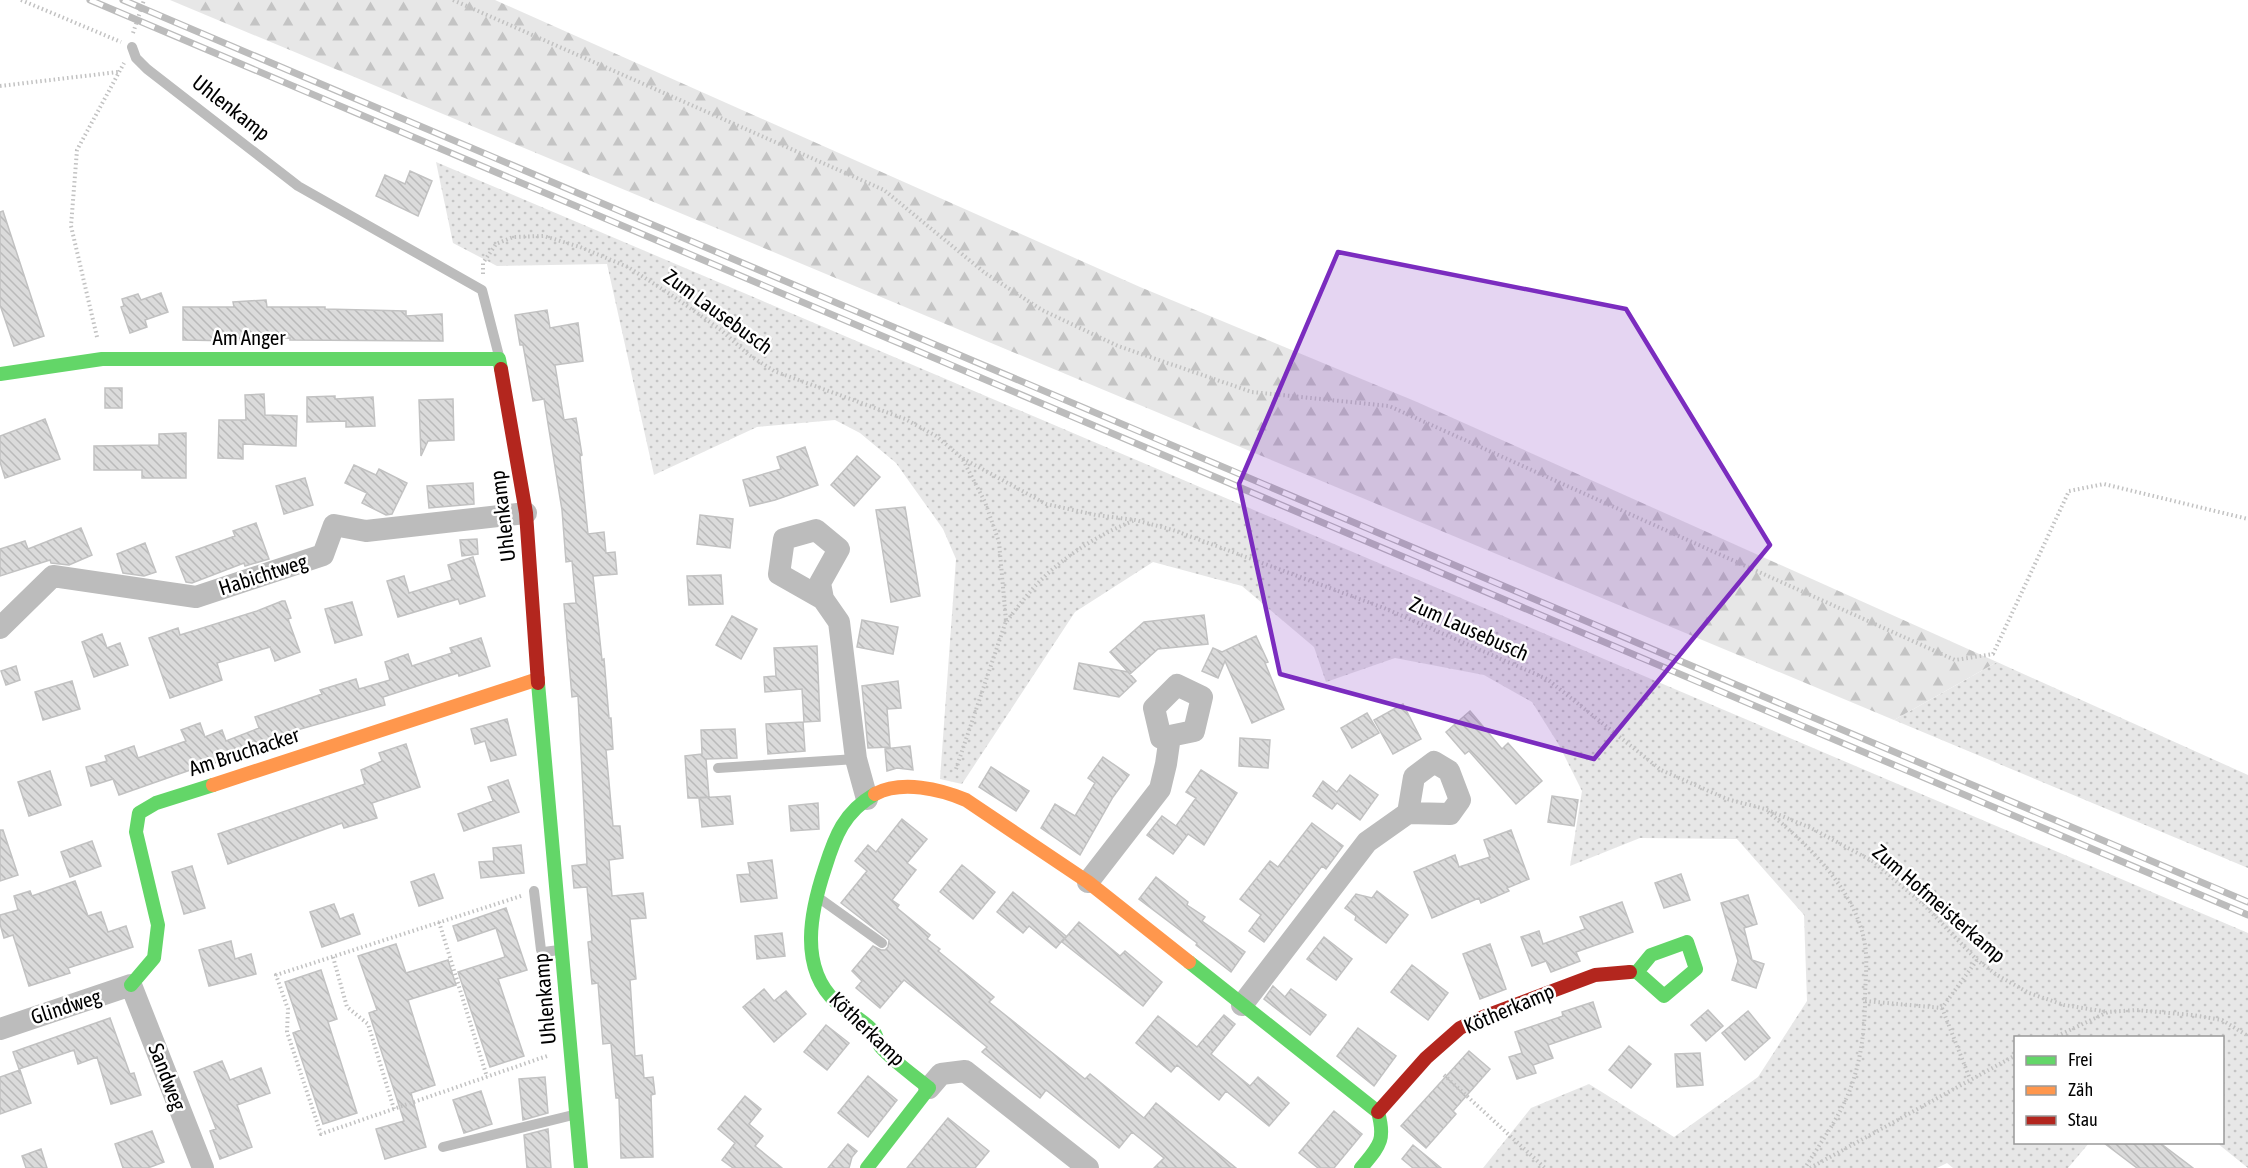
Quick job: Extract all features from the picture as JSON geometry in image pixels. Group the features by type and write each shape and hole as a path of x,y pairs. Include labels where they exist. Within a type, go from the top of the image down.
{"street":[{"name":"Am Anger","path":"0,375 102,358 500,359"},
{"name":"Uhlenkamp","path":"500,359 526,513 580,1168"},
{"name":"Habichtweg","path":"0,628 53,576 196,597 323,555 334,525 366,531 526,513"},
{"path":"823,599 839,622 856,759 867,799"},
{"name":"Am Bruchacker","path":"131,985 154,958 158,925 136,832 139,813 156,803 538,679"},
{"path":"1088,882 1160,789 1170,736"},
{"name":"Kötherkamp","path":"929,1088 880,1046 874,1031 835,1001 824,987 811,952 816,897 836,834 850,815 867,799 883,790 901,786 949,793 966,800 1088,882 1378,1112 1426,1058 1460,1028 1483,1017 1595,975 1637,972"},
{"path":"1242,1005 1367,843 1408,813"},
{"name":"Glindweg","path":"2,1022 131,985"},
{"name":"Sandweg","path":"131,985 203,1168"},
{"path":"867,1168 941,1074 965,1071 1088,1168"},
{"path":"1361,1168 1383,1141 1383,1127 1378,1112"}],"lane":[{"name":"Uhlenkamp","path":"132,47 136,58 147,69 298,186 482,290 500,359"},
{"path":"718,768 856,759"},
{"path":"534,891 541,950 544,952 562,949"},
{"path":"816,897 882,943"},
{"path":"443,1147 576,1114"}],"path":[{"path":"21,0 132,47"},
{"path":"102,358 71,226 77,150 132,47 136,19 144,0"},
{"path":"453,0 884,190 986,273 1041,310 1118,346 1252,392 1389,406 1955,660 1993,654 2069,491 2104,484 2248,519"},
{"path":"0,86 119,72"},
{"name":"Zum Lausebusch","path":"482,290 483,263 496,244 505,240 513,237 544,236 580,247 628,267 721,330 749,355 774,371 905,419 936,436 962,458 1046,504 1096,515 1136,520 1173,530 1384,608 1547,679 1661,770 1727,799 1765,809"},
{"name":"Zum Lausebusch","path":"962,458 985,502 999,542 1006,621"},
{"name":"Zum Lausebusch","path":"949,793 1006,621 1037,584 1076,551 1109,530 1136,520"},
{"path":"1765,809 1799,837 1828,869 1856,913 1866,953 1865,1024 1858,1061 1847,1097 1808,1168"},
{"name":"Zum Hofmeisterkamp","path":"1765,809 1811,828 1874,862 1924,905 1977,960 1997,975 2029,993 2064,1005 2109,1012 2136,1010 2222,1020 2248,1036"},
{"path":"534,891 276,975 288,1010 287,1032 321,1134 570,1048"},
{"path":"439,922 487,1077"},
{"path":"333,957 347,1007 368,1024 394,1109"},
{"path":"1942,1008 1977,960"},
{"path":"1865,1001 1942,1008"},
{"path":"1942,1008 1970,1079"},
{"name":"Zum Hofmeisterkamp","path":"2057,1036 2109,1012"},
{"path":"1808,1168 2014,1056"},
{"path":"1426,1058 1545,1168"}],"highlighted area":[{"path":"1338,252 1626,309 1770,545 1594,759 1280,674 1239,484"}],"green space":[{"path":"170,0 495,0 1140,287 1417,402 1997,662 1894,720"},
{"path":"436,162 2248,933 2248,1168 2218,1144 2224,1144 2224,1036 2014,1036 2014,1144 2088,1144 2068,1168 1953,1168 1947,1163 1937,1168 1483,1168 1531,1108 1589,1084 1674,1137 1758,1077 1807,1001 1804,915 1737,839 1640,838 1570,866 1582,791 1559,745 1532,702 1484,675 1395,658 1326,682 1314,647 1242,586 1153,562 1075,612 962,784 940,779 956,559 943,529 896,463 860,433 835,420 757,427 654,475 607,264 497,266 453,243"},
{"path":"1997,662 2248,775 2248,868 1894,720"}],"building":[{"path":"410,171 432,181 418,216 376,196 385,175 405,184"},
{"path":"3,211 44,336 14,346 0,305 0,212"},
{"path":"161,293 168,312 145,320 147,327 130,333 121,307 124,306 122,299 138,294 141,300"},
{"path":"266,300 267,307 406,311 406,316 442,314 443,341 290,340 290,338 236,341 183,340 183,307 234,307 233,302"},
{"path":"547,310 550,328 578,323 583,361 555,365 564,420 576,418 582,455 580,456 588,534 604,532 606,553 615,552 617,574 593,576 609,718 611,718 613,749 606,750 613,826 620,826 623,858 609,860 612,896 643,893 646,918 630,919 636,979 630,980 635,1056 642,1055 644,1078 653,1077 655,1094 651,1095 653,1157 621,1158 619,1098 616,1098 611,1043 603,1044 598,983 592,984 588,942 592,941 587,887 574,888 572,866 587,864 578,696 572,697 564,604 576,603 572,561 566,562 562,510 544,399 533,401 515,315"},
{"path":"105,388 122,388 122,408 105,408"},
{"path":"264,394 265,415 297,416 296,446 243,444 243,459 218,458 219,420 246,420 245,395"},
{"path":"335,396 335,399 373,397 375,426 346,427 346,421 307,422 307,397"},
{"path":"453,399 454,440 428,441 421,456 419,400"},
{"path":"45,419 60,459 5,478 0,462 0,436"},
{"path":"186,433 186,478 142,478 142,470 94,470 94,446 159,445 159,434"},
{"path":"805,447 818,485 750,506 743,480 781,469 777,457"},
{"path":"857,456 880,477 854,506 831,485"},
{"path":"354,465 376,475 379,469 407,483 392,514 386,515 362,503 367,493 345,483"},
{"path":"305,478 313,505 284,514 276,486"},
{"path":"473,483 474,504 429,508 427,486"},
{"path":"905,507 920,596 891,602 876,510"},
{"path":"700,515 733,519 730,548 697,544"},
{"path":"256,523 269,559 245,566 244,563 192,583 186,582 176,557 235,536 233,531"},
{"path":"81,528 92,555 69,565 51,563 50,560 0,576 0,549 25,541 28,549"},
{"path":"477,539 478,554 462,556 460,540"},
{"path":"145,543 156,572 144,576 123,573 117,554"},
{"path":"473,557 485,596 460,604 458,599 398,617 387,581 404,576 409,593 452,580 448,565"},
{"path":"721,575 723,604 689,605 687,576"},
{"path":"285,601 291,618 288,619 300,652 275,661 270,647 217,663 222,680 170,698 149,638 178,628 180,635"},
{"path":"352,602 362,635 335,643 325,609"},
{"path":"1204,615 1208,644 1158,649 1130,674 1110,652 1144,622"},
{"path":"732,616 757,629 741,659 716,645"},
{"path":"862,620 898,627 893,654 857,647"},
{"path":"102,634 107,648 120,643 128,665 94,677 82,642"},
{"path":"1256,636 1268,662 1265,663 1284,709 1252,723 1225,661 1218,678 1202,671 1213,648 1222,652"},
{"path":"481,638 490,666 459,676 458,673 383,697 385,705 297,730 247,748 248,750 197,770 196,768 119,795 113,779 91,786 86,767 107,761 105,756 134,746 138,758 186,741 181,730 200,723 205,737 222,730 226,741 259,728 255,717 322,694 320,690 356,679 359,689 390,680 385,662 408,654 412,666 452,653 450,648"},
{"path":"817,646 820,721 804,722 802,689 765,692 764,677 776,676 774,648"},
{"path":"1079,663 1128,672 1136,681 1119,697 1074,689"},
{"path":"16,666 20,680 6,685 1,671"},
{"path":"72,681 80,709 43,720 35,692"},
{"path":"898,681 901,708 887,709 890,747 868,748 862,686"},
{"path":"1403,704 1421,739 1393,754 1374,720"},
{"path":"1470,711 1502,749 1508,743 1542,781 1516,804 1469,751 1465,754 1446,732"},
{"path":"1367,713 1379,733 1352,748 1341,728"},
{"path":"507,719 516,755 491,761 485,741 475,744 471,729"},
{"path":"803,722 805,751 768,754 766,724"},
{"path":"735,729 737,758 706,759 709,797 688,798 685,756 702,754 701,730"},
{"path":"1240,738 1270,740 1268,768 1239,766"},
{"path":"406,744 420,787 372,803 377,818 344,828 342,823 228,864 218,834 365,784 361,770 382,761 379,753"},
{"path":"910,746 913,770 897,768 887,771 885,749"},
{"path":"1103,757 1129,775 1113,797 1080,855 1041,828 1055,804 1075,816 1095,783 1088,778"},
{"path":"991,767 1029,791 1016,811 979,787"},
{"path":"1201,770 1237,793 1204,845 1188,834 1173,854 1147,835 1162,816 1176,826 1196,798 1186,792"},
{"path":"50,771 61,805 29,816 18,782"},
{"path":"1350,775 1378,795 1360,820 1337,803 1332,809 1313,796 1323,781 1337,792"},
{"path":"508,780 519,812 464,831 458,814 493,801 488,787"},
{"path":"730,796 733,824 702,827 699,798"},
{"path":"1552,796 1578,800 1574,826 1548,822"},
{"path":"818,803 819,829 791,831 789,806"},
{"path":"902,819 927,839 907,863 916,870 892,900 899,905 897,908 930,935 927,939 940,949 938,951 994,997 989,1002 1085,1079 1090,1074 1144,1118 1156,1103 1236,1168 1154,1168 1164,1158 1132,1132 1119,1148 1046,1090 1040,1098 982,1052 987,1047 904,980 880,1008 856,988 862,981 852,971 873,946 885,950 889,940 841,903 867,871 855,861 868,845 876,852"},
{"path":"1312,823 1343,846 1326,869 1322,866 1264,942 1249,931 1261,915 1240,899 1270,861 1278,867"},
{"path":"0,830 3,830 18,875 0,881"},
{"path":"1511,830 1529,879 1481,903 1479,898 1432,918 1414,872 1455,855 1459,867 1490,857 1484,840"},
{"path":"92,841 101,866 70,877 61,852"},
{"path":"521,845 524,873 481,878 479,862 494,861 493,848"},
{"path":"772,860 777,898 741,902 737,875 750,874 748,863"},
{"path":"962,865 995,892 973,919 940,892"},
{"path":"192,866 205,908 184,914 172,872"},
{"path":"434,874 443,898 419,906 411,882"},
{"path":"1681,874 1690,900 1664,908 1655,883"},
{"path":"1156,877 1188,902 1187,905 1205,917 1202,921 1245,952 1231,972 1139,899"},
{"path":"75,881 88,916 101,912 108,932 126,926 133,947 68,968 70,973 29,986 13,935 4,938 0,915 18,910 14,896 30,891 32,896"},
{"path":"1377,891 1408,915 1386,943 1355,920 1356,916 1345,908 1356,894 1372,898"},
{"path":"1013,892 1066,936 1056,948 1029,926 1023,933 997,912"},
{"path":"1748,895 1757,924 1744,928 1752,960 1764,964 1756,988 1732,980 1738,961 1721,903"},
{"path":"1622,902 1633,932 1576,952 1580,961 1551,972 1546,961 1532,966 1521,937 1539,931 1543,944 1585,929 1580,917"},
{"path":"334,904 340,919 353,914 360,934 322,947 310,912"},
{"path":"506,908 527,970 498,979 524,1056 490,1067 458,972 505,957 496,928 458,941 453,926"},
{"path":"1079,922 1120,956 1125,951 1162,982 1143,1006 1062,942"},
{"path":"782,933 785,956 757,959 755,936"},
{"path":"1324,937 1352,959 1336,980 1307,959"},
{"path":"231,941 235,959 251,954 256,974 209,986 199,950"},
{"path":"396,944 406,973 448,960 456,985 408,1000 435,1085 411,1093 426,1147 385,1159 376,1129 404,1121 369,1013 377,1010 358,956"},
{"path":"1490,944 1506,989 1480,999 1463,954"},
{"path":"1412,965 1448,993 1428,1020 1391,992"},
{"path":"321,970 337,1019 328,1022 357,1113 323,1124 293,1033 301,1030 285,982"},
{"path":"1273,986 1285,997 1291,989 1326,1015 1310,1035 1264,999"},
{"path":"764,989 774,1001 786,991 806,1014 774,1042 743,1007"},
{"path":"1593,1002 1601,1027 1548,1045 1553,1058 1533,1065 1536,1073 1517,1079 1509,1057 1522,1053 1515,1032 1563,1016 1562,1012"},
{"path":"1708,1010 1723,1026 1706,1041 1691,1025"},
{"path":"1748,1011 1770,1038 1745,1060 1722,1033"},
{"path":"1224,1015 1235,1024 1211,1054 1250,1086 1258,1077 1289,1103 1269,1126 1226,1091 1219,1100 1177,1065 1171,1072 1136,1043 1158,1016 1197,1047"},
{"path":"110,1018 130,1074 134,1073 141,1095 111,1104 97,1057 78,1064 74,1050 19,1069 13,1052"},
{"path":"826,1025 849,1043 827,1070 804,1052"},
{"path":"1358,1028 1396,1056 1374,1086 1337,1056"},
{"path":"1629,1046 1651,1064 1631,1088 1609,1070"},
{"path":"1469,1051 1490,1069 1453,1111 1456,1114 1426,1148 1401,1126"},
{"path":"1700,1053 1703,1085 1677,1087 1675,1054"},
{"path":"222,1061 230,1080 261,1068 270,1093 237,1105 252,1147 220,1159 210,1131 216,1129 194,1072"},
{"path":"20,1070 31,1103 0,1114 0,1077"},
{"path":"868,1076 897,1100 868,1137 838,1113"},
{"path":"545,1077 548,1113 523,1120 519,1079"},
{"path":"481,1091 492,1124 464,1133 453,1100"},
{"path":"745,1096 761,1109 749,1124 763,1136 755,1146 782,1168 733,1168 722,1160 735,1143 718,1129"},
{"path":"1334,1111 1362,1134 1334,1168 1318,1168 1299,1153"},
{"path":"948,1118 989,1151 975,1168 907,1168"},
{"path":"548,1129 551,1168 527,1168 524,1135"},
{"path":"152,1131 164,1162 148,1168 123,1168 115,1144"},
{"path":"848,1144 857,1151 852,1157 849,1168 828,1168"},
{"path":"2105,1144 2161,1144 2193,1168 2137,1168"},
{"path":"1413,1145 1441,1168 1413,1168 1402,1159"},
{"path":"41,1149 47,1168 26,1168 22,1156"}],"railway":[{"path":"90,0 2248,915"},
{"path":"123,0 2248,902"}],"traffic: fast":[{"path":"0,374 102,359 499,359 501,369"},
{"path":"538,683 581,1168"},
{"path":"131,985 154,958 158,925 136,832 139,813 156,803 213,785"},
{"path":"867,1168 929,1088 889,1056 880,1046 874,1032 836,1002 824,988 816,972 811,938 815,902 837,835 848,817 864,801 875,794"},
{"path":"1630,972 1637,972 1664,996 1696,969 1687,942 1651,955 1637,972"},
{"path":"1189,962 1378,1112 1381,1137 1361,1168"}],"traffic: slow":[{"path":"213,785 538,679"},
{"path":"875,794 897,787 909,787 945,792 966,800 1088,882 1189,962"}],"traffic: jam":[{"path":"501,369 526,513 538,683"},
{"path":"1378,1112 1426,1058 1460,1028 1483,1017 1595,975 1630,972"}]}
